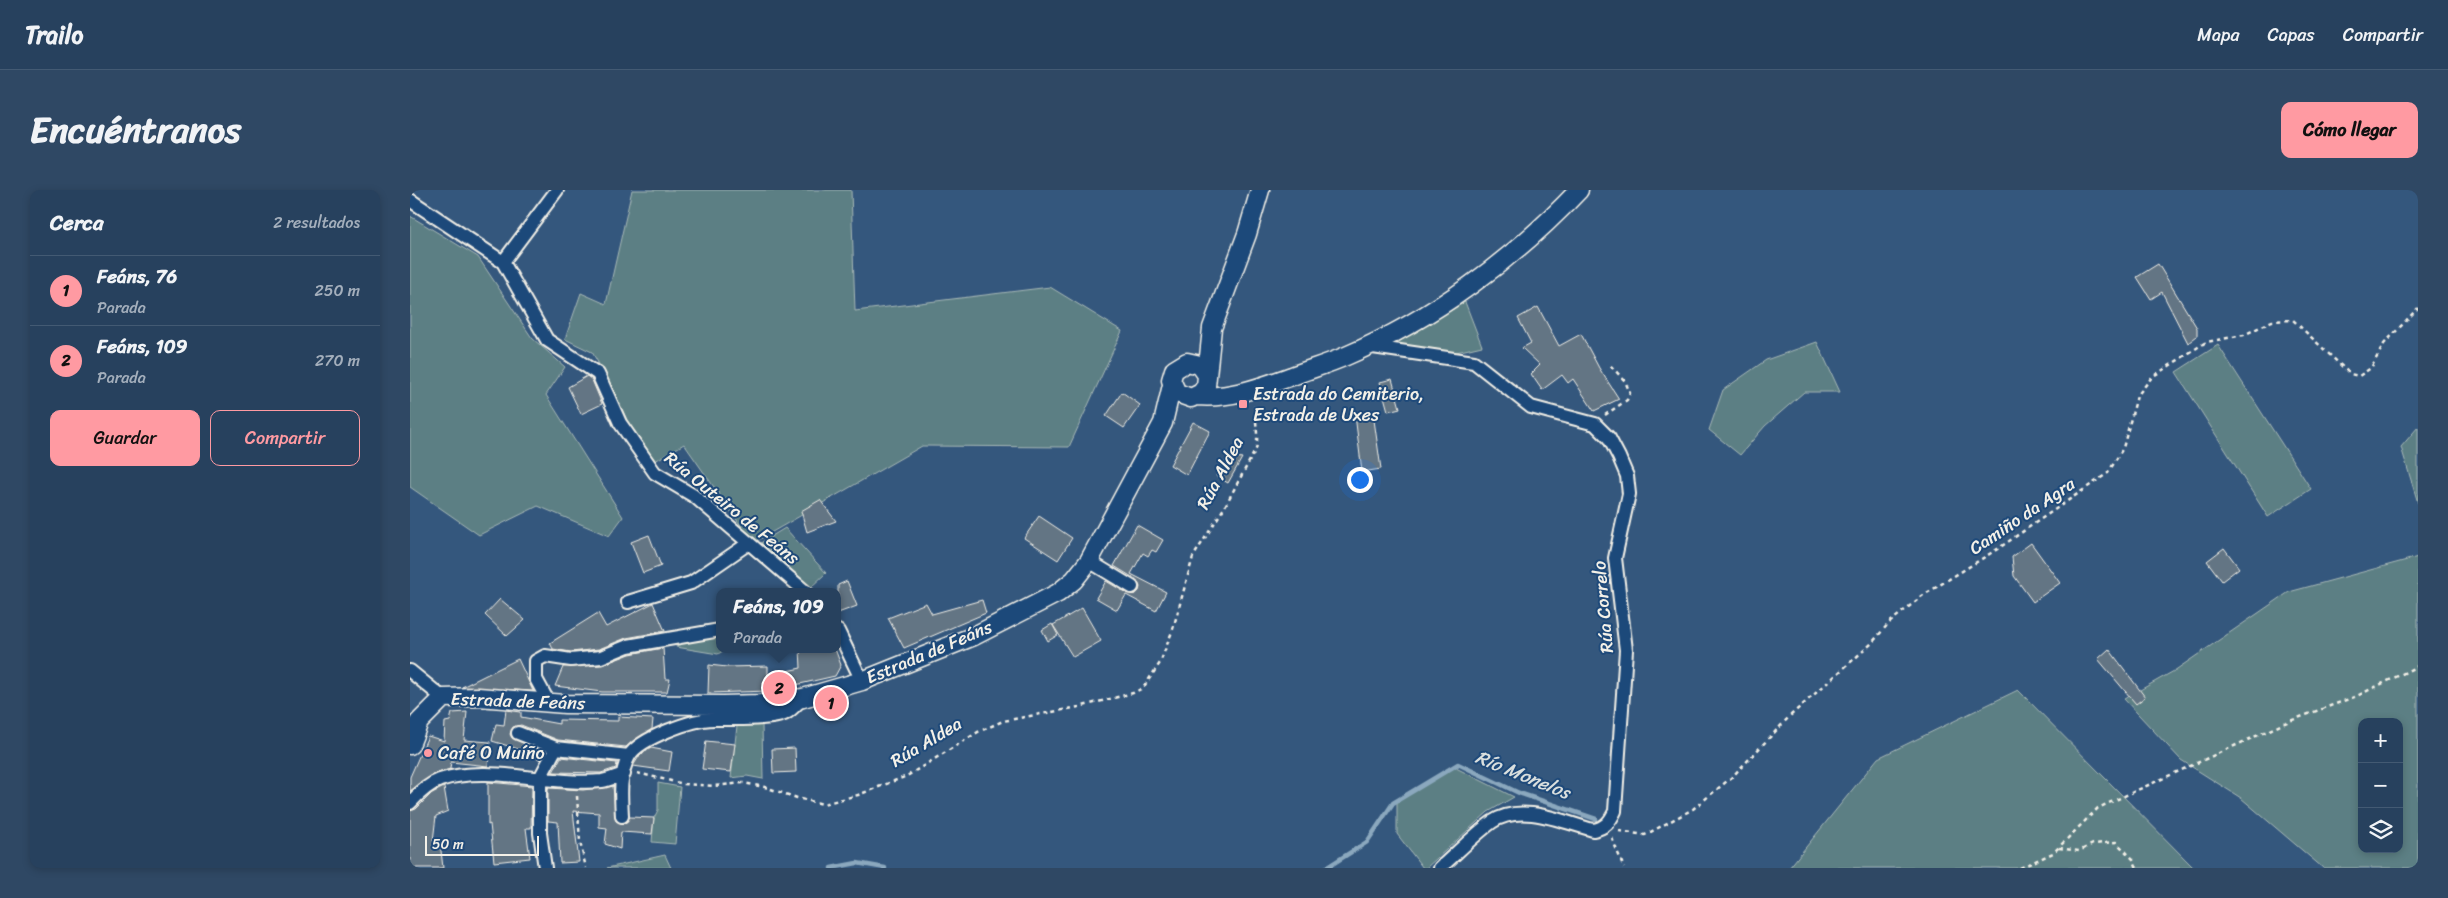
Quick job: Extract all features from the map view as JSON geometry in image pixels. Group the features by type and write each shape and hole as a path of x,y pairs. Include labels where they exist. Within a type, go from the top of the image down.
{"street":[{"path":"410,200 503,262 557,190"},
{"name":"Estrada de Feáns","path":"1163,423 1204,390 1212,328 1247,234 1260,190"},
{"path":"1172,385 1177,393 1194,397 1230,396 1346,356 1406,326 1462,292 1516,249 1579,190"},
{"name":"Rúa Outeiro de Feáns","path":"503,262 547,340 598,374 620,422 654,473 694,496 801,588"},
{"name":"Estrada de Feáns","path":"410,745 420,722 443,698 478,697 549,703 760,704 803,698 862,681 974,636 1058,593 1074,580 1088,561 1163,423 1174,370 1193,353 1212,328"},
{"path":"1366,346 1474,362 1531,407 1595,424"},
{"path":"1181,364 1194,362 1204,369 1207,378 1230,389 1255,387"},
{"name":"Rúa Correlo","path":"1595,424 1609,438 1619,457 1627,476 1628,494 1615,558 1626,650 1615,812 1606,825"},
{"path":"628,602 691,584 750,543"},
{"path":"1088,561 1132,588"},
{"path":"549,703 536,679 536,661 545,656 571,660 601,657 628,646 716,631"},
{"path":"841,637 862,681"},
{"path":"410,671 443,698"},
{"path":"622,816 621,790 624,774 629,756 641,743 677,728 711,719 738,720 786,714 803,698"},
{"path":"518,733 556,748 629,756"},
{"path":"544,868 540,833 540,778 556,748"},
{"path":"410,803 420,792 439,780 464,775 603,781 624,774"},
{"path":"1440,868 1493,821 1508,815 1526,813 1540,815 1593,830 1601,829 1606,825"}],"path":[{"name":"Camiño da Agra","path":"1606,825 1623,834 1645,835 1693,809 1732,777 1790,715 1871,644 1890,622 1922,596 1996,550 2108,473 2123,448 2137,396 2152,377 2206,342 2244,335 2272,321 2293,320 2350,374 2359,376 2371,368 2384,344 2418,308"},
{"path":"1595,424 1627,400 1630,393 1625,381 1610,365"},
{"name":"Rúa Aldea","path":"624,774 639,773 684,784 750,784 822,804 858,796 907,776 978,732 1003,721 1078,707 1133,693 1143,688 1160,663 1193,557 1224,508 1256,449 1258,440 1255,426 1255,387"},
{"path":"2020,868 2053,853 2098,808 2287,722 2357,696 2418,666"},
{"path":"576,781 580,842 586,868"},
{"path":"1606,825 1624,868"},
{"path":"2058,848 2079,851 2093,844 2116,842 2133,859 2137,868"}],"green space":[{"path":"632,190 851,190 855,311 1050,287 1122,331 1069,447 922,446 753,543 684,444 655,461 627,420 613,389 592,352 565,339 581,293 606,304"},
{"path":"410,216 478,257 532,338 565,367 546,395 623,517 609,536 538,506 479,535 410,487"},
{"path":"1465,302 1482,346 1452,353 1395,344"},
{"path":"1817,342 1840,392 1804,392 1765,426 1740,455 1709,430 1723,390 1766,360"},
{"path":"2218,345 2311,489 2268,517 2176,372"},
{"path":"2418,427 2418,503 2401,447"},
{"path":"785,528 826,573 808,588 759,544"},
{"path":"2418,557 2418,868 2323,868 2241,798 2181,760 2124,699 2174,671 2289,592"},
{"path":"716,634 716,653 720,653 718,654 676,647 678,641"},
{"path":"2018,690 2194,868 1789,868 1878,758"},
{"path":"762,724 763,779 747,776 731,778 737,726"},
{"path":"1454,767 1514,797 1488,812 1426,868 1423,868 1397,834 1397,799"},
{"path":"658,783 680,787 675,844 652,842 654,818 658,810"},
{"path":"665,855 671,868 607,868"}],"building":[{"path":"2158,264 2197,328 2197,336 2188,343 2162,292 2151,299 2137,277"},
{"path":"1538,307 1559,346 1581,334 1599,368 1619,399 1594,411 1573,379 1568,383 1562,375 1542,390 1531,374 1540,365 1522,348 1531,343 1518,318"},
{"path":"587,376 592,380 602,404 581,414 568,387"},
{"path":"1392,379 1400,408 1388,411 1380,382"},
{"path":"1122,392 1140,405 1124,428 1106,416"},
{"path":"1373,413 1381,469 1362,472 1355,415"},
{"path":"1193,422 1210,431 1187,475 1170,465"},
{"path":"1229,456 1242,458 1228,483 1216,476"},
{"path":"820,500 836,521 807,532 801,511"},
{"path":"1039,516 1072,538 1058,560 1024,538"},
{"path":"1137,525 1163,540 1156,552 1152,550 1148,556 1143,553 1131,574 1166,592 1156,611 1126,595 1117,610 1096,598 1106,581 1128,594 1135,594 1139,591 1140,587 1137,580 1114,566"},
{"path":"649,535 661,566 643,573 631,542"},
{"path":"2031,543 2060,583 2033,602 2014,576 2012,557"},
{"path":"2224,548 2239,568 2222,581 2207,561"},
{"path":"847,581 857,606 841,612 841,588 838,588 838,585"},
{"path":"500,599 525,620 507,636 485,615"},
{"path":"982,600 986,613 904,648 888,618 926,603 932,614"},
{"path":"653,603 665,631 626,638 599,649 571,652 553,649 550,643 598,613 606,627"},
{"path":"1082,608 1101,641 1073,657 1053,625"},
{"path":"1052,624 1058,635 1048,641 1042,630"},
{"path":"663,648 665,679 670,679 667,692 602,692 555,686 563,667 602,665 630,654"},
{"path":"2109,649 2145,697 2136,704 2098,659"},
{"path":"800,653 836,653 841,665 835,676 769,691 708,693 709,665 727,667 768,666 768,675 801,668"},
{"path":"518,659 533,691 462,687"},
{"path":"506,710 521,712 521,717 559,724 559,720 618,721 618,717 653,719 652,729 626,747 558,740 521,725 513,727 510,734 512,738 545,752 540,760 531,753 492,741 496,724 504,725"},
{"path":"467,712 464,740 490,742 488,766 451,762 450,769 432,775 410,791 410,777 428,736 444,741 445,722 450,721 452,713"},
{"path":"706,741 735,744 731,772 702,769"},
{"path":"651,748 672,752 669,771 633,766 640,755"},
{"path":"795,748 796,772 773,773 772,749"},
{"path":"561,757 617,763 616,768 601,773 553,772"},
{"path":"488,782 532,786 531,828 526,828 530,858 494,862 490,824 488,825"},
{"path":"613,786 616,821 623,824 630,817 654,818 652,834 621,832 620,849 605,844 607,828 599,827 599,813 573,811 579,862 560,863 558,822 548,821 548,788 583,790"},
{"path":"444,787 448,811 436,816 433,841 440,842 443,868 410,868 410,811 416,809 432,793"}],"waterway":[{"name":"Río Monelos","path":"1326,868 1367,842 1393,803 1458,764 1519,793 1596,819"},
{"name":"Río Monelos","path":"831,868 857,863 885,868"}],"place":[{"name":"Estrada do Cemiterio, Estrada de Uxes","path":"1243,404"},
{"name":"Feáns, 109","path":"779,688"},
{"name":"Feáns, 76","path":"831,703"},
{"name":"Café O Muíño","path":"428,753"}]}
